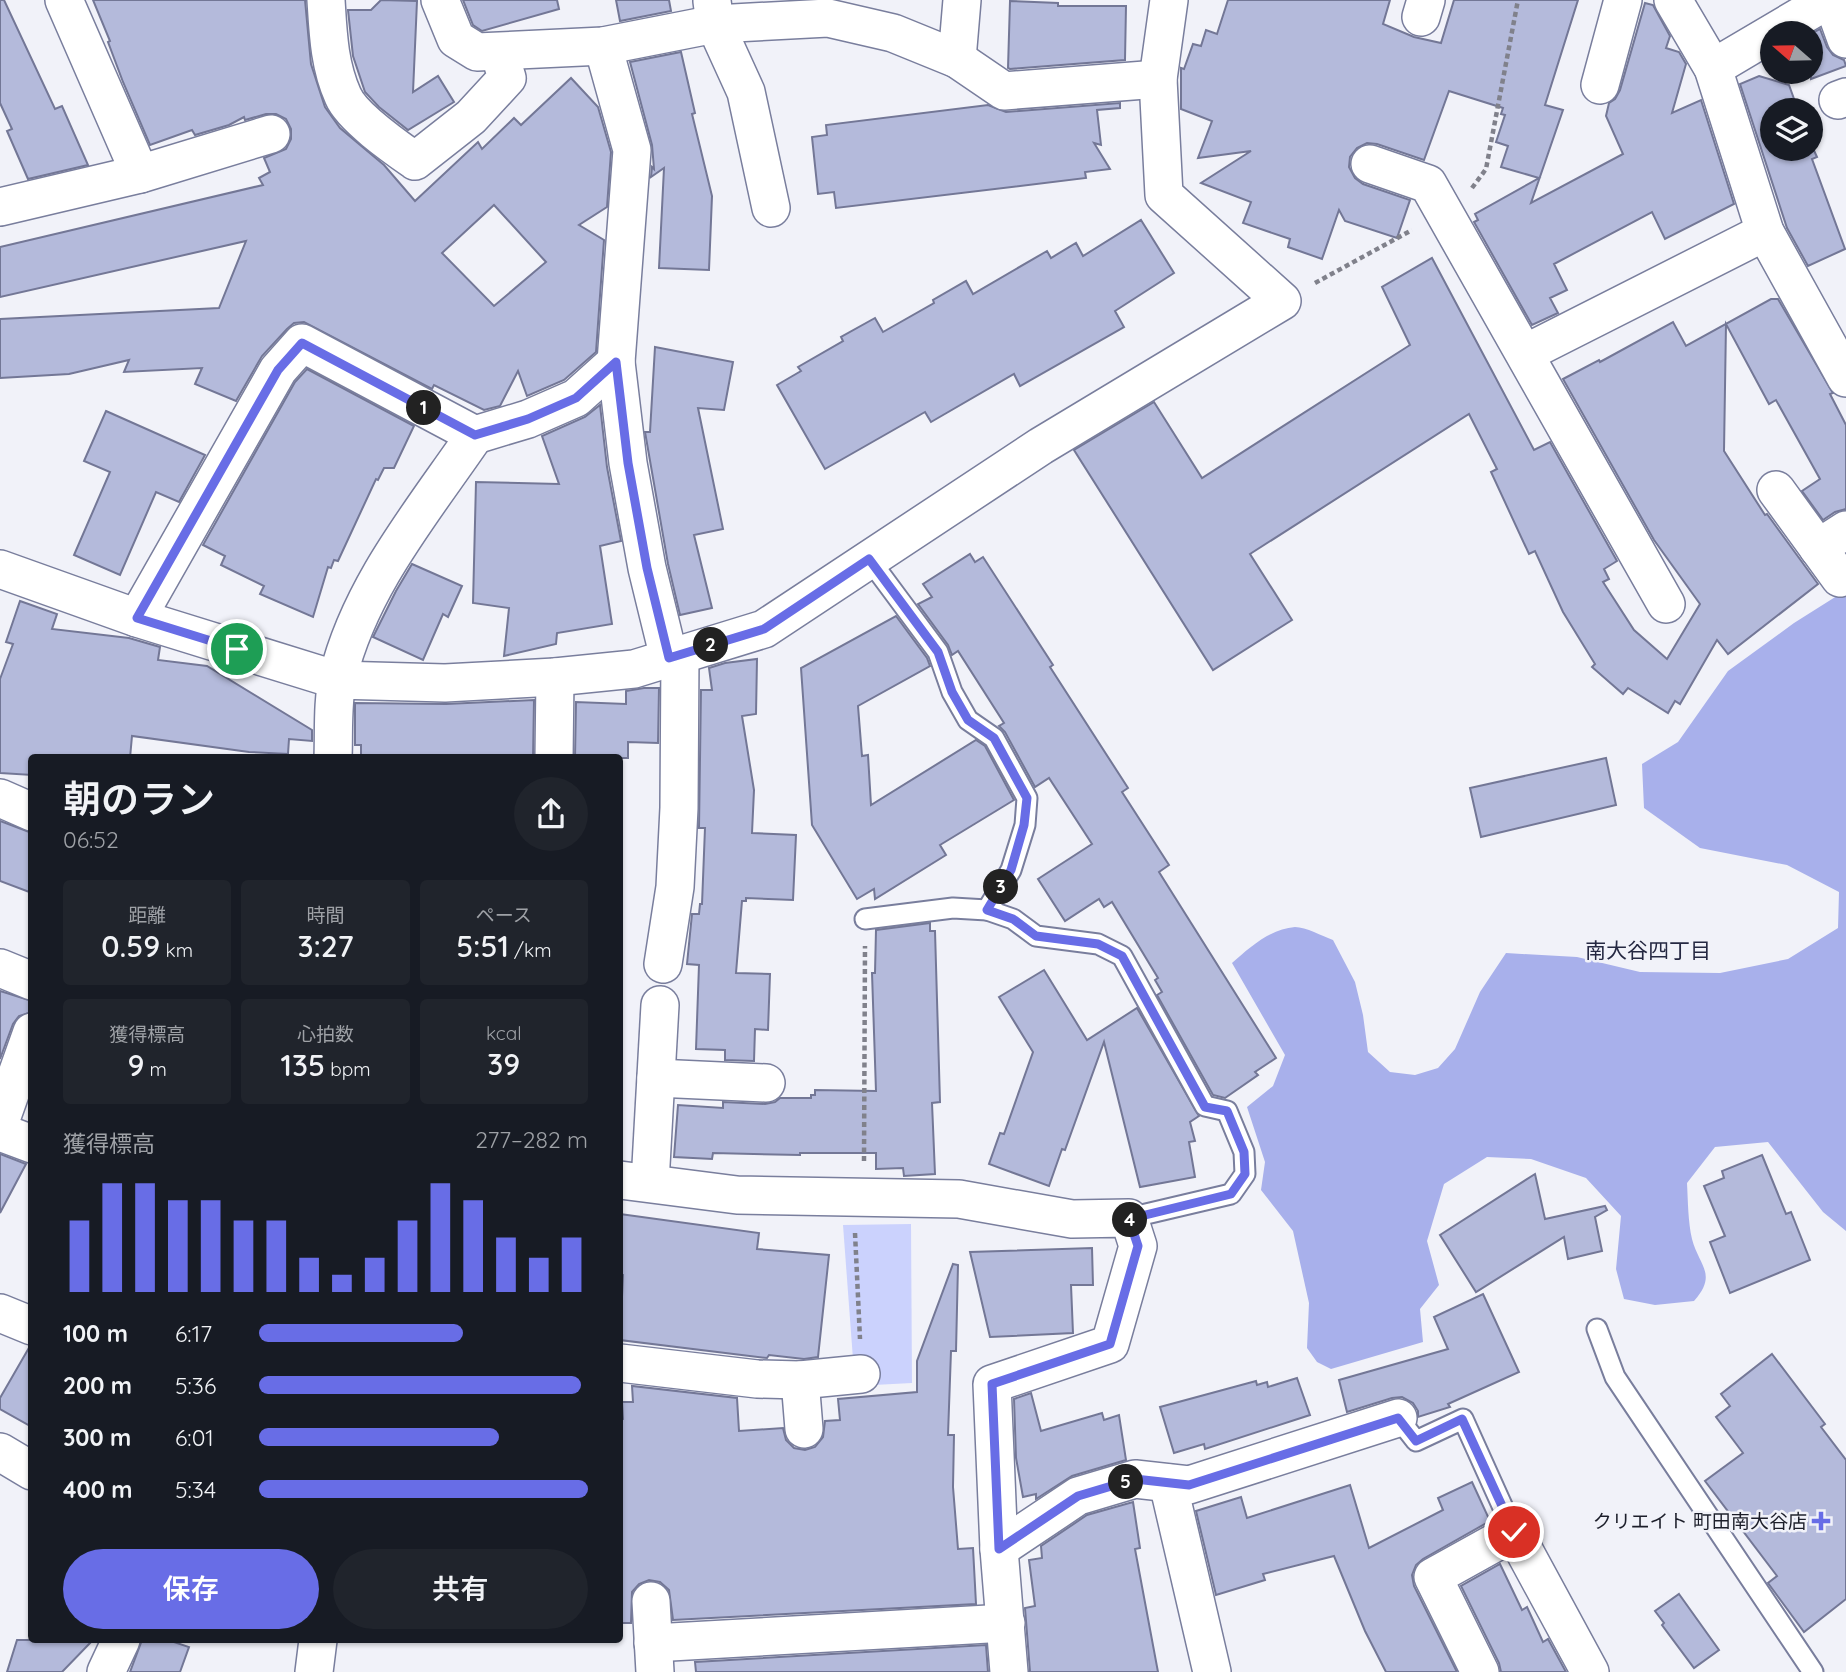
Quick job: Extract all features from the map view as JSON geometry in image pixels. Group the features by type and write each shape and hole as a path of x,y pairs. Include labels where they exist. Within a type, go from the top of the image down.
{"street":[{"path":"64,0 141,174"},
{"path":"326,0 329,51 343,98 376,134 415,161 471,117 507,78 499,52"},
{"path":"440,0 456,40 477,52 603,46 714,12 828,18 893,33 957,59 1004,91 1158,79"},
{"path":"957,59 962,0"},
{"path":"0,569 137,618 337,680 445,682 555,677 634,669 764,629 1041,446 1282,301 1164,195 1158,79 1170,0"},
{"path":"1600,85 1623,0"},
{"path":"1674,0 1713,68 1765,232 1846,379"},
{"path":"1713,68 1830,0 1846,39"},
{"path":"714,12 746,92 771,208"},
{"path":"603,46 632,150 616,362 628,463 647,568 675,656 679,808 675,887 663,964"},
{"path":"0,207 141,174 271,134"},
{"path":"1370,164 1428,184 1666,604"},
{"path":"1526,353 1765,232"},
{"path":"137,618 278,370 302,343 475,435"},
{"path":"333,754 337,680 353,630 384,567 475,435 528,419 576,398 616,362"},
{"path":"1776,490 1832,539 1840,578"},
{"path":"554,754 555,677"},
{"path":"0,798 28,810"},
{"path":"0,968 28,979"},
{"path":"660,1005 656,1078 635,1182 737,1195 959,1199 1072,1219 1129,1219 1138,1246 1110,1344 992,1384 999,1549 1009,1672"},
{"path":"0,1122 28,1043"},
{"path":"656,1078 766,1083"},
{"path":"0,1132 28,1142"},
{"path":"0,1313 28,1324"},
{"path":"623,1363 757,1379 800,1380 861,1374"},
{"path":"800,1380 804,1429"},
{"path":"999,1549 1078,1496 1135,1479 1189,1485 1398,1418"},
{"path":"0,1452 28,1469"},
{"path":"1168,1483 1212,1672"},
{"path":"1480,1672 1433,1577 1514,1532 1590,1672"},
{"path":"651,1601 654,1658 788,1623 1006,1623"},
{"path":"106,1672 120,1643"},
{"path":"314,1672 318,1643"}],"lane":[{"path":"869,559 938,652 952,692 968,720 994,738 1027,798 1024,825 1011,870 987,910"},
{"path":"866,919 953,908 987,910 1013,919 1036,936 1098,944 1122,956 1205,1107 1227,1111 1244,1152 1245,1174 1231,1194 1129,1219"},
{"path":"1597,1329 1615,1377 1814,1672"},
{"path":"1398,1418 1416,1441 1462,1419 1514,1532"}],"path":[{"path":"861,1374 858,1197 866,919"}],"shaded area":[{"path":"1846,593 1846,1231 1823,1212 1768,1142 1715,1147 1687,1183 1691,1232 1706,1277 1701,1292 1694,1301 1655,1305 1624,1299 1616,1269 1621,1216 1586,1178 1531,1159 1487,1157 1444,1184 1427,1241 1439,1285 1420,1309 1423,1342 1331,1369 1317,1362 1307,1348 1309,1303 1293,1231 1261,1190 1265,1162 1247,1107 1273,1086 1285,1055 1232,963 1261,940 1286,928 1304,928 1333,940 1355,982 1368,1052 1390,1072 1415,1075 1438,1068 1455,1049 1480,992 1506,953 1577,957 1640,972 1720,973 1788,959 1838,928 1839,892 1787,865 1700,848 1644,808 1642,764 1678,742 1728,671 1794,623 1840,594"},
{"path":"911,1224 912,1383 855,1386 843,1225"}],"building":[{"path":"0,0 4,0 55,109 62,106 88,165 28,179 7,131 12,129 0,103"},
{"path":"93,0 305,0 311,64 325,107 340,128 384,165 415,201 478,142 482,149 514,118 521,125 571,78 598,107 611,152 607,207 579,225 604,240 596,352 564,380 527,396 518,371 500,406 484,410 434,385 432,389 304,322 294,323 262,356 236,401 195,384 202,368 124,372 129,360 69,374 0,378 0,319 219,308 246,241 0,297 0,247 263,185 259,178 270,172 264,158 286,149 291,139 291,129 286,119 276,114 266,114 245,120 244,117 229,125 195,135 192,130 150,145 123,82 108,42 110,41","holes":["494,205 546,262 494,306 442,253"]},
{"path":"381,0 417,1 413,92 438,76 454,102 408,130 365,92 353,56 348,10 371,10"},
{"path":"463,0 557,0 559,9 482,31 473,25"},
{"path":"616,0 669,0 671,11 620,21"},
{"path":"1228,0 1390,0 1383,24 1414,37 1441,43 1454,0 1578,0 1545,105 1563,110 1531,203 1623,154 1606,116 1609,103 1620,90 1645,3 1653,5 1670,36 1666,48 1679,52 1686,64 1672,113 1701,100 1734,204 1665,239 1652,212 1554,264 1567,290 1550,298 1558,313 1532,325 1474,222 1478,220 1475,214 1539,178 1501,167 1508,146 1496,142 1505,115 1501,114 1503,108 1449,91 1424,160 1367,143 1357,148 1350,157 1349,167 1355,178 1363,184 1410,200 1397,238 1345,221 1339,210 1322,259 1288,247 1290,239 1243,223 1251,202 1201,183 1251,151 1198,158 1212,121 1181,109 1181,68 1184,69 1193,44 1201,46 1206,30 1217,34"},
{"path":"1010,1 1058,3 1058,6 1126,6 1125,60 1008,68"},
{"path":"1824,39 1833,55 1844,60 1846,66 1824,74"},
{"path":"681,52 695,113 692,114 712,196 709,270 659,268 664,168 651,177 652,167 654,169 652,145 630,62"},
{"path":"1759,76 1760,84 1789,85 1794,98 1760,98 1760,145 1740,84"},
{"path":"1120,103 1120,108 1097,110 1101,145 1094,143 1110,169 1085,172 1086,178 836,208 834,192 818,194 812,137 827,135 826,125 988,105 1006,112"},
{"path":"1765,161 1813,161 1845,249 1808,266 1787,228"},
{"path":"1141,220 1174,273 1115,311 1124,327 1020,386 1014,374 931,422 925,412 825,469 777,385 801,371 798,367 843,341 841,337 875,318 883,332 966,281 973,294 1047,251 1051,258 1076,243 1083,256"},
{"path":"1432,258 1534,450 1550,442 1617,561 1604,569 1609,579 1603,582 1634,630 1667,659 1700,604 1654,540 1563,379 1673,322 1686,346 1771,299 1778,299 1833,393 1830,394 1846,425 1846,509 1823,520 1802,491 1820,479 1776,400 1769,404 1726,324 1724,451 1765,515 1767,514 1818,584 1728,654 1717,640 1680,704 1675,701 1668,713 1628,688 1623,694 1592,667 1595,664 1563,612 1535,551 1529,554 1491,472 1497,469 1469,414 1250,554 1292,620 1213,670 1074,450 1154,402 1202,478 1410,345 1382,287"},
{"path":"655,347 733,362 724,410 698,408 723,529 694,535 712,608 680,615 668,564 645,432 650,432"},
{"path":"307,369 414,426 394,468 384,468 378,480 376,479 338,561 334,560 331,568 328,567 313,617 260,594 264,586 221,565 225,556 203,545 295,382"},
{"path":"600,405 607,467 621,541 600,546 612,624 557,633 556,644 504,656 509,608 473,603 476,482 559,484 542,436 585,417"},
{"path":"106,411 205,455 179,502 156,492 120,575 74,555 110,472 84,461"},
{"path":"970,554 975,562 983,557 1128,788 1122,792 1169,865 1159,872 1276,1058 1255,1072 1258,1075 1225,1098 1213,1095 1157,995 1162,992 1155,980 1158,978 1112,902 1104,907 1099,899 1065,921 1038,879 1092,844 1049,778 1035,787 1005,732 999,726 1004,723 958,651 952,655 948,645 918,604 932,597 923,584"},
{"path":"412,564 462,586 448,617 443,614 423,660 373,637"},
{"path":"20,601 57,614 52,629 129,638 160,647 158,660 207,666 312,730 312,741 289,739 288,754 249,752 132,736 130,754 28,754 28,775 0,773 0,679 13,644 6,642"},
{"path":"896,616 930,666 858,706 862,756 868,755 871,805 976,740 985,746 1014,800 940,845 946,855 875,899 874,889 857,899 812,825 801,668"},
{"path":"757,659 756,714 742,716 754,790 752,833 796,835 793,900 746,898 746,901 742,901 736,973 770,974 768,1030 755,1029 754,1061 725,1060 725,1050 696,1049 699,965 687,964 692,914 699,914 702,904 705,828 699,828 701,690 712,690 709,668"},
{"path":"659,688 658,743 628,742 628,758 623,758 623,754 575,754 576,702 626,704 626,691"},
{"path":"534,700 533,754 361,754 361,745 355,745 355,703 446,704"},
{"path":"1606,758 1616,805 1481,837 1470,788"},
{"path":"0,821 28,832 28,892 0,881"},
{"path":"930,923 930,931 935,931 940,1102 932,1103 935,1174 904,1176 903,1168 876,1169 876,1153 713,1153 712,1159 674,1157 678,1105 723,1108 723,1102 765,1104 780,1098 811,1098 811,1095 815,1095 815,1090 876,1091 872,973 875,973 876,930"},
{"path":"1044,970 1087,1040 1137,1008 1199,1116 1190,1122 1195,1141 1189,1142 1195,1177 1140,1187 1104,1042 1065,1150 1062,1149 1049,1186 989,1164 1000,1133 1004,1134 1033,1052 999,997"},
{"path":"0,991 28,1000 28,1013 19,1016 13,1024 0,1059"},
{"path":"0,1154 26,1164 0,1213"},
{"path":"1762,1155 1786,1214 1791,1212 1810,1260 1730,1293 1710,1242 1725,1236 1704,1186 1724,1178 1722,1171"},
{"path":"1535,1174 1545,1219 1605,1206 1607,1210 1595,1217 1602,1251 1568,1259 1564,1237 1476,1292 1440,1235"},
{"path":"623,1214 759,1233 757,1249 829,1255 818,1357 804,1359 769,1355 767,1358 623,1340"},
{"path":"1092,1248 1093,1285 1071,1285 1073,1333 990,1337 970,1252"},
{"path":"953,1264 958,1265 956,1351 951,1351 948,1435 954,1435 953,1487 958,1549 973,1548 976,1604 673,1620 669,1590 660,1582 649,1580 639,1584 632,1592 631,1623 623,1623 623,1402 633,1402 632,1386 737,1398 739,1431 783,1428 786,1440 794,1448 805,1450 815,1447 823,1437 825,1421 840,1420 838,1399 917,1392 917,1361"},
{"path":"1483,1294 1519,1372 1448,1404 1450,1407 1418,1417 1413,1403 1402,1397 1347,1412 1339,1380 1448,1349 1434,1317"},
{"path":"28,1349 28,1425 0,1409 0,1398"},
{"path":"1772,1354 1825,1424 1821,1427 1846,1460 1846,1599 1804,1632 1768,1583 1777,1576 1705,1481 1743,1453 1716,1417 1730,1406 1721,1394"},
{"path":"1297,1378 1310,1415 1205,1449 1204,1444 1174,1453 1160,1407 1256,1381 1257,1385 1267,1382 1268,1387"},
{"path":"1031,1393 1041,1431 1102,1413 1104,1420 1119,1415 1126,1460 1072,1476 1036,1499 1036,1494 1023,1497 1016,1458 1014,1399"},
{"path":"1472,1482 1490,1521 1423,1559 1416,1565 1412,1575 1414,1586 1457,1672 1386,1672 1365,1631 1334,1556 1263,1574 1265,1580 1216,1595 1196,1511 1241,1497 1247,1518 1350,1485 1369,1548 1443,1510 1438,1498"},
{"path":"1133,1502 1140,1548 1135,1549 1158,1672 1030,1672 1025,1608 1035,1606 1029,1560 1042,1558 1041,1546 1087,1515"},
{"path":"1500,1564 1522,1610 1527,1607 1543,1642 1548,1639 1566,1672 1501,1672 1461,1586"},
{"path":"1679,1594 1719,1650 1694,1668 1662,1625 1664,1623 1655,1611"},
{"path":"17,1640 28,1640 28,1643 90,1643 62,1672 7,1672"},
{"path":"141,1643 177,1643 189,1647 180,1672 130,1672"},
{"path":"986,1645 988,1672 696,1672 695,1662"}],"place":[{"name":"クリエイト 町田南大谷店","path":"1821,1521"}],"district":[{"name":"南大谷四丁目","path":"1648,951"}],"route":[{"path":"237,649 137,618 278,370 302,343 475,435 528,419 576,398 616,362 628,463 647,568 669,658 764,629 869,559 938,652 952,692 968,720 994,738 1027,798 1024,825 1011,870 987,910 1013,919 1036,936 1098,944 1122,956 1205,1107 1227,1111 1244,1152 1245,1174 1231,1194 1129,1219 1138,1246 1110,1344 992,1384 999,1549 1078,1496 1135,1479 1189,1485 1398,1418 1416,1441 1462,1419 1514,1532"}]}
